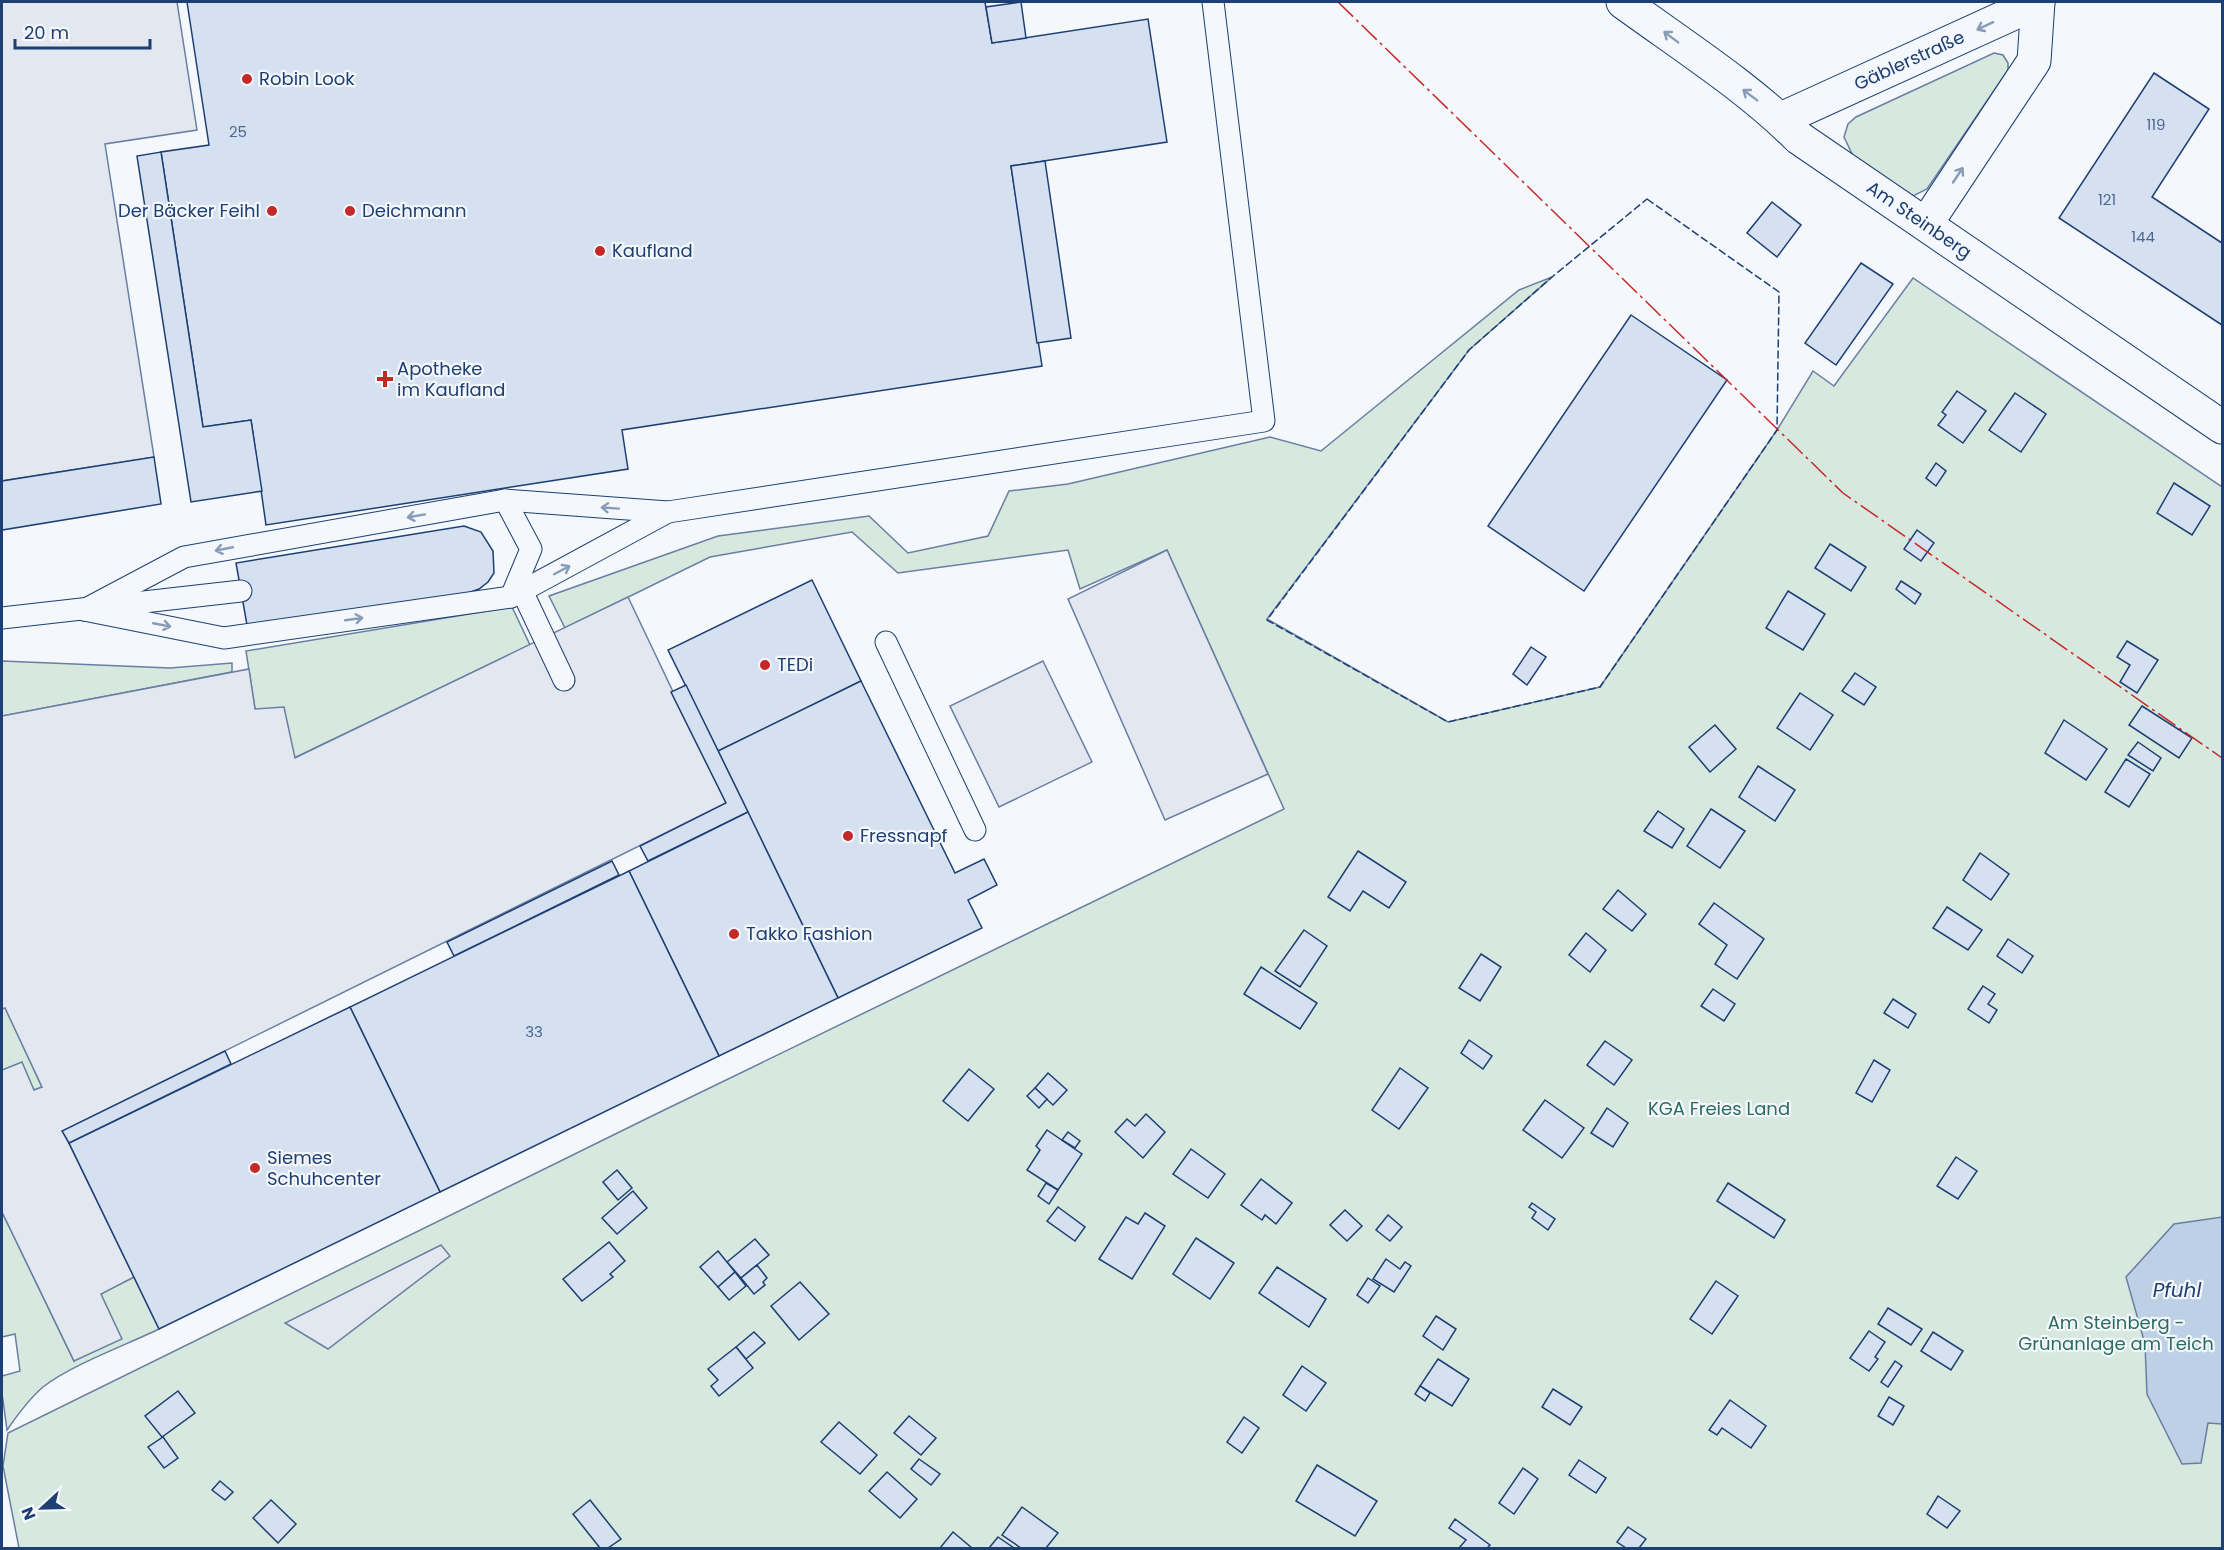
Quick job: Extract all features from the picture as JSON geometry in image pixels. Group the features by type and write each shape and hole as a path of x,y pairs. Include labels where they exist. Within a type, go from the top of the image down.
{"street":[{"name":"Am Steinberg","path":"1623,2 1780,119 1799,138 2223,427"},
{"name":"Gäblerstraße","path":"1780,119 2038,2 2034,61 1926,224"}],"lane":[{"path":"84,610 184,557 505,500 668,512 1264,421 1213,2"},
{"path":"505,500 531,549 516,594 564,680"},
{"path":"84,610 224,638 516,594 668,512"},
{"path":"2,618 241,591"},
{"path":"886,642 975,830"}],"green space":[{"path":"1994,53 2003,55 2008,63 2008,70 1927,189 1913,196 1854,158 1844,137 1848,124 1856,117"},
{"name":"KGA Freies Land","path":"1552,277 1469,350 1267,619 1448,722 1600,687 1777,430 1813,371 1834,386 1913,278 2222,487 2222,1548 19,1548 3,1466 8,1433 656,1114 1284,809 1167,550 1080,589 1068,550 898,573 852,532 710,557 565,628 549,596 718,536 869,516 908,553 988,536 1009,491 1068,484 1270,437 1321,451 1519,290"},
{"path":"512,607 530,645 294,758 255,709 246,651"},
{"path":"2,661 170,668 232,663 232,672 2,716"},
{"path":"5,1007 42,1087 35,1090 2,1070 2,1009"},
{"path":"2,1212 74,1361 100,1294 134,1277 159,1329 83,1363 55,1379 33,1397 7,1430 2,1376 20,1371 15,1334 2,1337"}],"shaded area":[{"path":"2,2 177,2 197,130 105,144 154,457 2,481"},
{"path":"1167,550 1268,774 1165,820 1068,599"},
{"path":"628,597 726,803 63,1131 134,1277 101,1294 122,1339 74,1361 2,1212 2,1070 22,1062 34,1090 42,1087 5,1008 2,1009 2,716 249,669 255,709 284,707 295,758"},
{"path":"1043,661 1092,762 999,807 950,706"},
{"path":"441,1245 450,1256 328,1349 285,1323"}],"water":[{"name":"Pfuhl","path":"2222,1217 2222,1424 2208,1423 2201,1463 2182,1464 2147,1394 2145,1344 2126,1277 2174,1224"}],"building":[{"name":"Kaufland","path":"187,2 985,2 992,43 1148,19 1167,142 1011,166 1042,366 622,430 628,469 266,525 251,420 203,427 161,152 209,145"},
{"path":"1021,2 1026,38 992,43 986,7"},
{"path":"2154,73 2209,109 2152,197 2222,243 2222,325 2059,218"},
{"path":"161,152 203,427 251,420 262,491 191,502 137,156"},
{"path":"1045,161 1071,338 1037,343 1011,166"},
{"path":"1772,202 1801,225 1777,257 1747,233"},
{"path":"1861,263 1893,284 1836,365 1805,343"},
{"path":"1631,315 1727,380 1584,591 1488,526"},
{"path":"1957,391 1986,411 1963,443 1938,425 1946,415 1942,412"},
{"path":"2015,393 2046,414 2021,452 1989,430"},
{"path":"154,457 161,504 2,530 2,481"},
{"path":"1936,463 1946,471 1936,486 1926,478"},
{"path":"2174,483 2210,506 2192,535 2157,513"},
{"path":"464,526 481,532 493,551 494,573 479,589 468,593 247,625 236,563"},
{"path":"1917,530 1934,543 1921,561 1904,549"},
{"path":"1830,544 1866,567 1851,591 1815,568"},
{"name":"TEDi","path":"812,580 861,681 718,751 668,650"},
{"path":"1901,581 1921,594 1915,604 1896,589"},
{"path":"1788,591 1825,614 1803,650 1766,628"},
{"path":"2127,641 2158,660 2137,693 2120,682 2130,665 2117,657"},
{"path":"1531,647 1546,657 1527,685 1513,674"},
{"path":"1855,673 1876,687 1864,705 1842,691"},
{"name":"Fressnapf","path":"861,681 955,873 984,859 997,885 968,900 982,928 838,998 718,751"},
{"path":"686,685 748,812 648,861 640,846 726,803 671,692"},
{"path":"1800,693 1833,715 1810,750 1777,728"},
{"path":"2142,706 2192,738 2179,758 2129,725"},
{"path":"2064,720 2107,749 2086,780 2045,753"},
{"path":"1715,725 1736,749 1710,772 1689,747"},
{"path":"2138,742 2161,758 2153,771 2128,755"},
{"path":"2126,759 2150,774 2129,807 2105,792"},
{"path":"1758,766 1795,790 1775,821 1739,797"},
{"path":"1711,809 1745,831 1720,868 1687,846"},
{"path":"1658,811 1684,829 1672,848 1644,831"},
{"name":"Takko Fashion","path":"748,812 838,998 719,1056 629,871"},
{"path":"1358,851 1406,882 1389,908 1363,891 1350,911 1328,897"},
{"path":"1980,853 2009,874 1991,900 1963,880"},
{"path":"612,861 619,875 454,956 447,942"},
{"path":"629,871 719,1056 440,1192 350,1007"},
{"path":"1618,890 1646,914 1632,931 1603,909"},
{"path":"1714,903 1764,939 1737,979 1715,964 1727,945 1699,924"},
{"path":"1947,907 1982,930 1968,950 1933,928"},
{"path":"1304,930 1327,946 1300,987 1275,971"},
{"path":"1586,933 1606,950 1590,972 1569,955"},
{"path":"2008,939 2033,956 2022,973 1997,956"},
{"path":"1481,954 1501,967 1480,1001 1459,988"},
{"path":"1261,967 1317,1003 1300,1029 1244,994"},
{"path":"1983,986 1995,994 1988,1004 1997,1010 1989,1023 1968,1009"},
{"path":"1713,989 1735,1004 1724,1021 1701,1006"},
{"path":"1893,999 1916,1014 1908,1028 1884,1013"},
{"name":"Siemes Schuhcenter","path":"350,1007 440,1192 159,1329 69,1143"},
{"path":"1469,1040 1492,1056 1483,1069 1461,1053"},
{"path":"1605,1041 1632,1060 1614,1085 1587,1065"},
{"path":"225,1051 231,1064 69,1143 62,1131"},
{"path":"1874,1060 1890,1070 1872,1102 1856,1093"},
{"path":"1400,1068 1428,1088 1399,1129 1372,1110"},
{"path":"969,1069 994,1089 968,1121 943,1101"},
{"path":"1048,1073 1067,1090 1053,1105 1035,1088"},
{"path":"1035,1088 1047,1099 1039,1108 1027,1096"},
{"path":"1545,1100 1584,1128 1562,1158 1523,1130"},
{"path":"1607,1108 1628,1123 1613,1147 1591,1133"},
{"path":"1146,1114 1165,1132 1143,1158 1115,1132 1127,1119 1135,1126"},
{"path":"1047,1130 1082,1154 1058,1190 1027,1170 1040,1150 1036,1146"},
{"path":"1068,1132 1080,1141 1075,1148 1062,1140"},
{"path":"1191,1149 1225,1174 1208,1198 1173,1174"},
{"path":"1956,1157 1977,1171 1958,1199 1937,1186"},
{"path":"617,1170 632,1188 618,1200 603,1182"},
{"path":"1261,1179 1292,1203 1276,1224 1265,1215 1262,1220 1241,1205"},
{"path":"1046,1183 1058,1190 1049,1204 1038,1196"},
{"path":"1728,1183 1785,1220 1774,1238 1717,1201"},
{"path":"633,1191 647,1208 617,1234 602,1218"},
{"path":"1532,1203 1555,1219 1548,1230 1532,1218 1536,1212 1529,1207"},
{"path":"1058,1207 1085,1227 1075,1241 1047,1221"},
{"path":"1345,1210 1362,1226 1347,1241 1330,1225"},
{"path":"1145,1213 1165,1226 1132,1279 1099,1259 1126,1217 1138,1224"},
{"path":"1388,1215 1402,1227 1390,1241 1376,1230"},
{"path":"1196,1238 1234,1263 1210,1299 1173,1274"},
{"path":"755,1239 769,1255 741,1278 727,1262"},
{"path":"609,1242 625,1261 610,1274 613,1277 582,1301 563,1279"},
{"path":"718,1251 735,1272 718,1287 700,1267"},
{"path":"1386,1259 1400,1269 1405,1262 1411,1266 1394,1292 1373,1279"},
{"path":"757,1265 767,1278 763,1282 765,1285 754,1294 741,1278"},
{"path":"1277,1267 1326,1299 1309,1327 1259,1293"},
{"path":"735,1272 746,1286 729,1300 718,1287"},
{"path":"1368,1278 1380,1286 1368,1303 1357,1295"},
{"path":"1716,1281 1738,1296 1712,1334 1690,1319"},
{"path":"800,1282 829,1314 799,1340 771,1306"},
{"path":"1888,1308 1922,1329 1911,1345 1878,1324"},
{"path":"1436,1316 1456,1329 1443,1350 1423,1336"},
{"path":"1869,1331 1885,1342 1875,1357 1878,1359 1869,1371 1850,1358"},
{"path":"754,1332 765,1343 746,1359 736,1347"},
{"path":"1933,1332 1963,1351 1951,1370 1921,1351"},
{"path":"736,1347 753,1368 719,1396 711,1386 718,1380 708,1369"},
{"path":"1438,1359 1469,1379 1452,1406 1420,1386"},
{"path":"1895,1361 1902,1366 1888,1387 1881,1382"},
{"path":"1302,1366 1326,1383 1306,1411 1283,1395"},
{"path":"1420,1386 1430,1393 1425,1401 1415,1394"},
{"path":"1553,1389 1582,1407 1570,1425 1542,1407"},
{"path":"178,1391 195,1413 162,1437 145,1416"},
{"path":"1889,1397 1904,1406 1893,1425 1878,1416"},
{"path":"1730,1400 1766,1426 1751,1448 1722,1428 1717,1435 1709,1430"},
{"path":"909,1416 936,1438 921,1455 894,1433"},
{"path":"1244,1417 1259,1428 1242,1453 1227,1442"},
{"path":"839,1422 877,1455 860,1474 821,1442"},
{"path":"163,1437 178,1458 164,1468 148,1447"},
{"path":"919,1459 940,1474 931,1485 911,1469"},
{"path":"1579,1460 1606,1478 1596,1493 1569,1475"},
{"path":"1317,1465 1377,1501 1355,1536 1296,1501"},
{"path":"1523,1468 1538,1479 1514,1514 1499,1503"},
{"path":"887,1472 917,1499 900,1518 869,1491"},
{"path":"220,1481 233,1492 225,1500 212,1490"},
{"path":"1938,1496 1960,1511 1947,1528 1927,1514"},
{"path":"271,1500 296,1524 278,1543 253,1518"},
{"path":"590,1500 621,1539 608,1548 600,1548 573,1514"},
{"path":"1022,1507 1058,1533 1046,1548 1021,1548 1002,1535"},
{"path":"1455,1519 1490,1545 1487,1548 1459,1548 1466,1540 1449,1528"},
{"path":"1628,1527 1646,1539 1639,1548 1626,1548 1617,1542"},
{"path":"953,1532 972,1548 940,1548"},
{"path":"998,1537 1014,1548 989,1548"}],"fence":[{"path":"1647,199 1779,292 1777,430 1600,687 1448,722 1267,620 1469,350 1552,277 1647,199"}],"power":[{"path":"1338,2 1843,493 2222,758"}],"place":[{"name":"Robin Look","path":"247,79"},
{"name":"Der Bäcker Feihl","path":"272,211"},
{"name":"Deichmann","path":"350,211"},
{"name":"Kaufland","path":"600,251"},
{"name":"Apotheke im Kaufland","path":"385,379"},
{"name":"TEDi","path":"765,665"},
{"name":"Fressnapf","path":"848,836"},
{"name":"Takko Fashion","path":"734,934"},
{"name":"Siemes Schuhcenter","path":"255,1168"}],"park label":[{"name":"Am Steinberg - Grünanlage am Teich","path":"2116,1333"}]}
